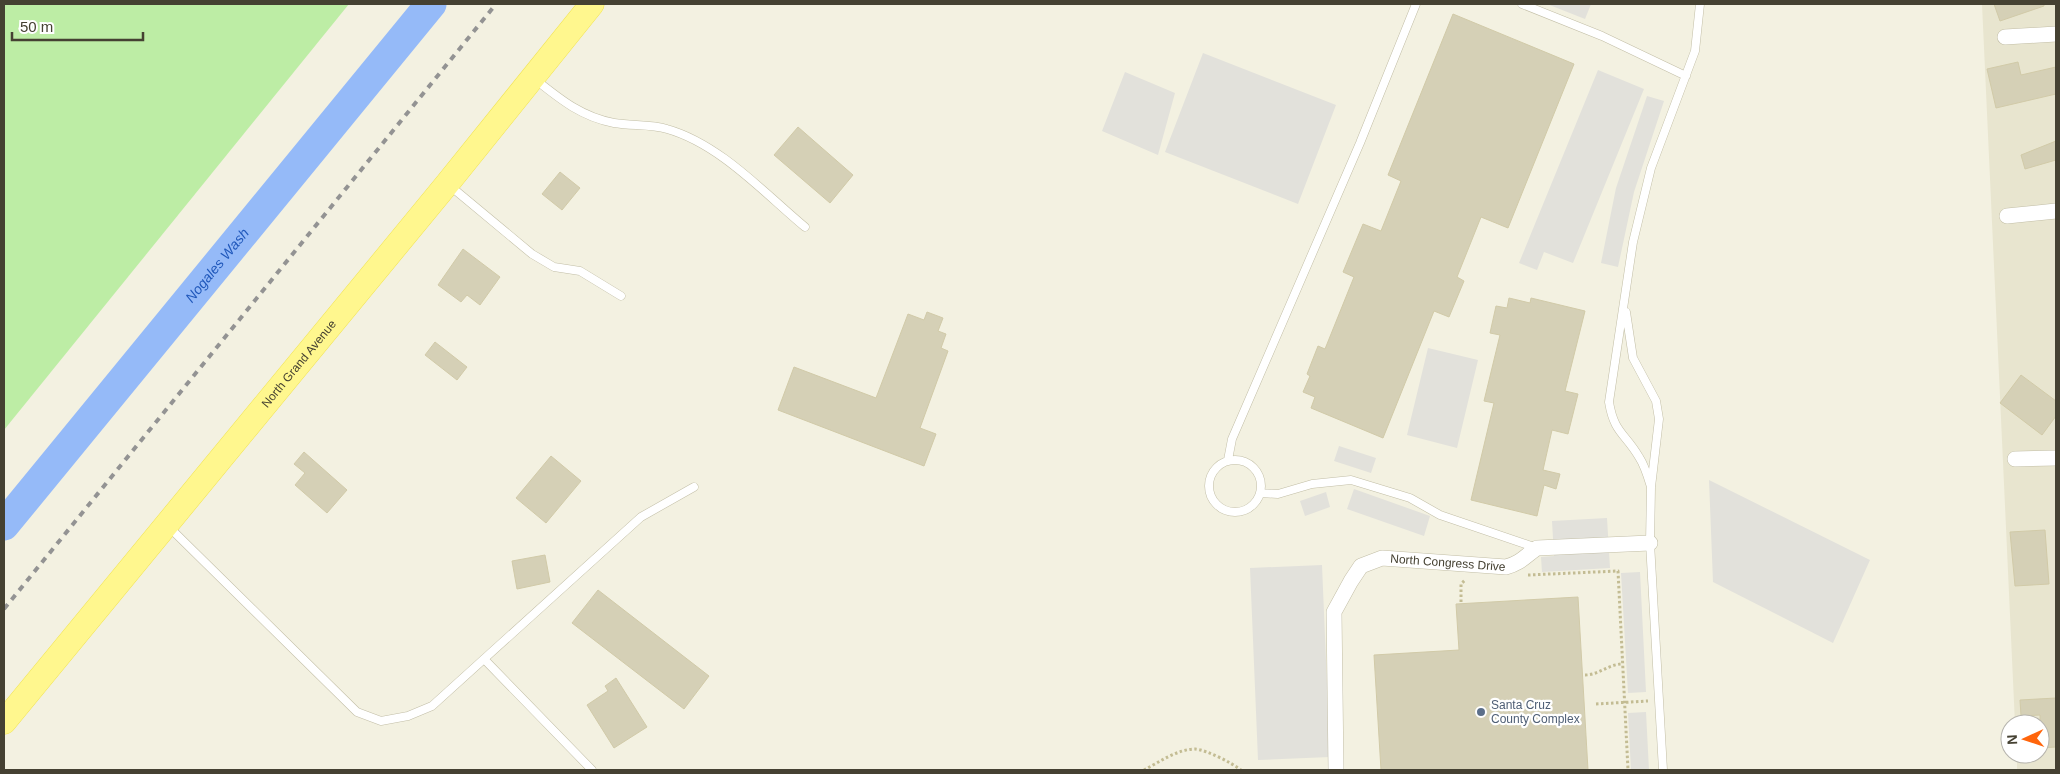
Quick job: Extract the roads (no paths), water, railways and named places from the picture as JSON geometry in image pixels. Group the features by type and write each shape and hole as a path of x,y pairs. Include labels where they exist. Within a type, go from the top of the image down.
{"main road":[{"name":"North Grand Avenue","path":"6,715 168,526 592,4"}],"street":[{"path":"2006,37 2056,34"},
{"path":"2007,216 2056,211"},
{"path":"2015,459 2056,458"},
{"path":"1538,548 1650,543"},
{"name":"North Congress Drive","path":"1336,770 1334,612 1351,581 1362,566 1382,558 1506,567 1519,564 1527,555 1538,548"}],"lane":[{"path":"1228,460 1232,439 1360,143 1416,4"},
{"path":"1522,4 1602,36 1686,76"},
{"path":"1651,487 1641,460 1621,435 1611,418 1609,402 1633,242 1651,168 1695,50 1700,4"},
{"path":"533,77 566,104 587,116 614,123 667,129 712,148 805,227"},
{"path":"447,184 532,254 554,267 580,272 621,296"},
{"path":"1625,301 1633,358 1656,401 1658,419 1651,487 1650,543 1663,770"},
{"path":"1228,460 1244,461 1256,470 1260,478 1260,493 1250,507 1242,511 1225,511 1218,506 1209,492 1208,484 1214,469 1228,460"},
{"path":"1260,493 1278,494 1312,484 1350,480 1410,498 1440,515 1538,548"},
{"path":"168,526 357,712 381,721 408,716 432,706 642,517 694,487"},
{"path":"484,659 592,770"}],"waterway":[{"name":"Nogales Wash","path":"4,525 431,4"}],"railway":[{"path":"4,609 496,4"}],"place":[{"name":"Santa Cruz County Complex","path":"1481,712"}]}
